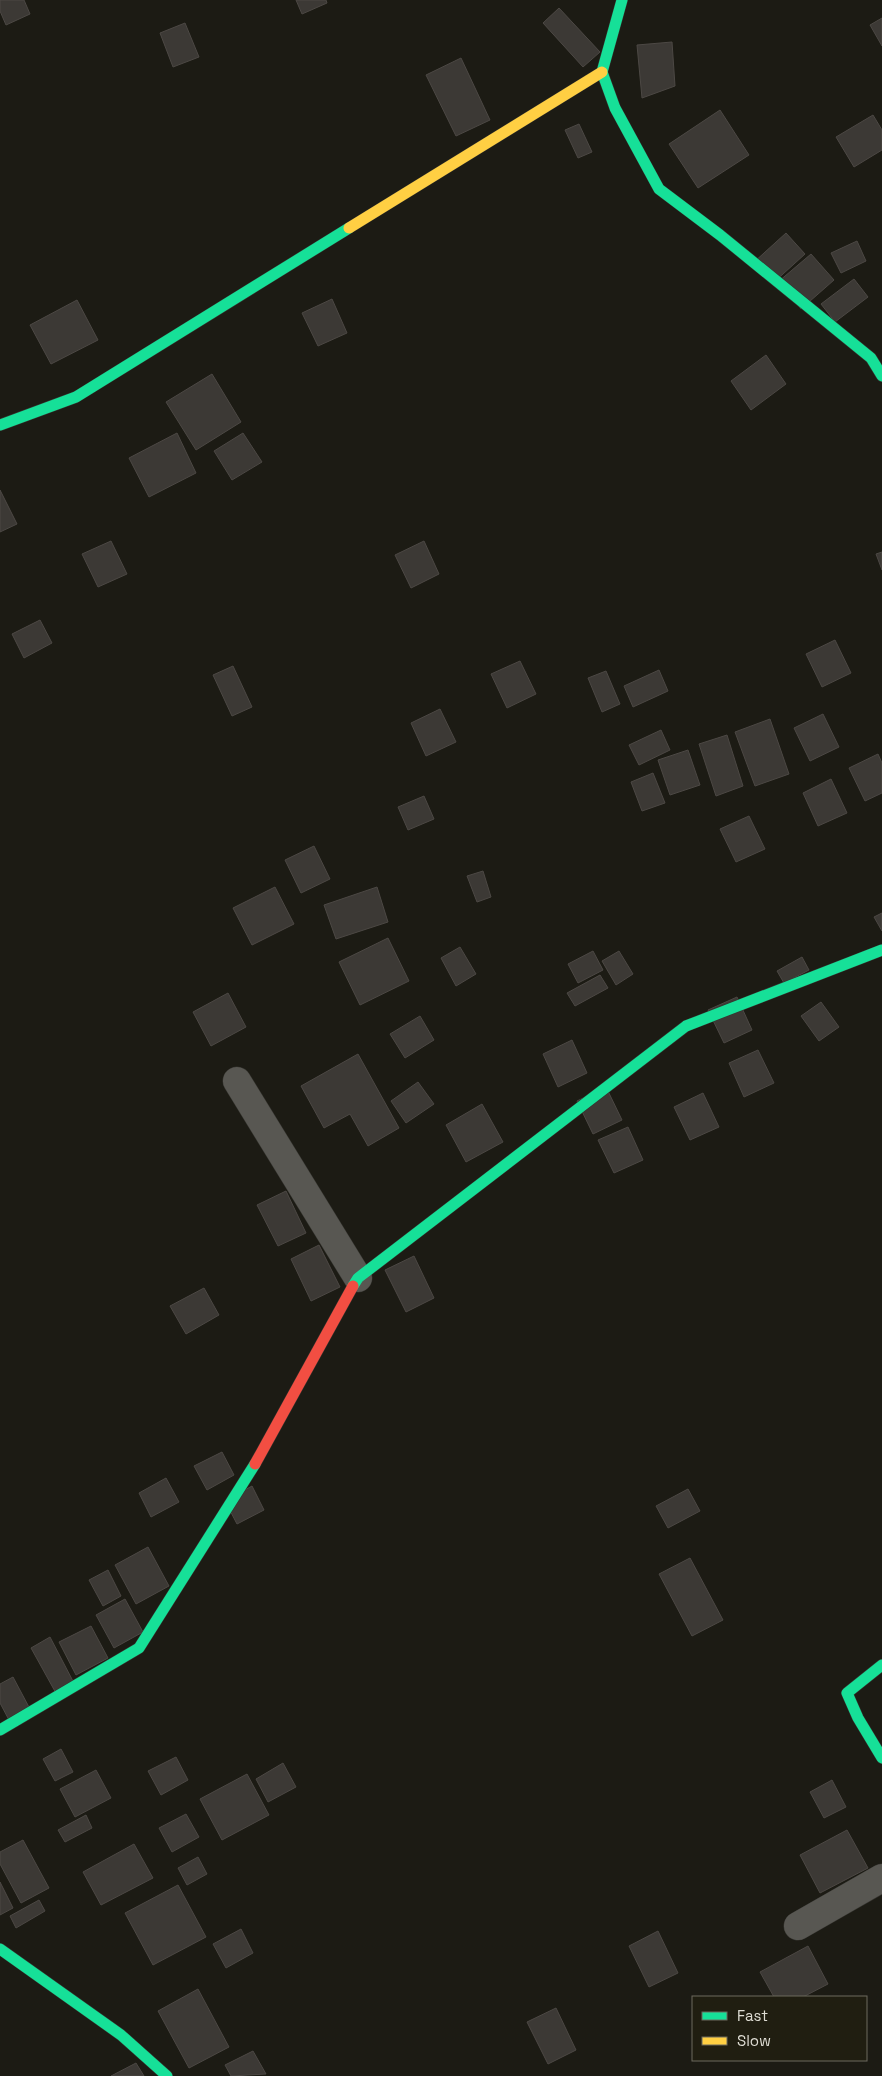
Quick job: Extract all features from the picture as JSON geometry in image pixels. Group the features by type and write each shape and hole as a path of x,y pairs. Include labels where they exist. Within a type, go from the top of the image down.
{"street":[{"path":"622,0 602,72 615,108 659,189 720,235 871,358 882,376"},
{"path":"0,425 76,397 602,72"},
{"path":"0,1730 139,1648 254,1464 358,1278 686,1026 882,950"},
{"path":"237,1081 358,1278"},
{"path":"882,1665 853,1686 847,1693 853,1709 882,1758"},
{"path":"798,1926 882,1878"},
{"path":"0,1948 121,2035 167,2076"}],"building":[{"path":"0,0 24,0 30,14 6,25 0,11"},
{"path":"296,0 326,0 327,3 302,14"},
{"path":"559,8 600,52 583,67 543,23"},
{"path":"882,18 882,46 870,25"},
{"path":"185,23 199,57 173,67 160,33"},
{"path":"672,42 675,86 642,98 637,45"},
{"path":"461,58 490,120 456,136 426,75"},
{"path":"720,110 749,155 698,188 669,144"},
{"path":"873,115 882,130 882,150 854,167 836,137"},
{"path":"579,124 592,152 578,158 565,130"},
{"path":"786,233 805,254 772,284 753,263"},
{"path":"857,241 866,261 841,273 831,253"},
{"path":"811,254 834,280 801,309 778,282"},
{"path":"854,279 868,297 835,322 821,304"},
{"path":"332,299 347,333 318,346 302,313"},
{"path":"77,300 98,340 51,364 30,325"},
{"path":"766,355 786,384 751,410 731,381"},
{"path":"212,374 241,422 196,450 166,402"},
{"path":"177,433 196,473 149,497 129,458"},
{"path":"243,433 262,462 232,480 214,451"},
{"path":"0,490 17,524 0,532"},
{"path":"111,541 127,574 98,587 82,554"},
{"path":"424,541 439,574 411,588 395,555"},
{"path":"882,552 882,570 876,554"},
{"path":"40,620 52,643 24,658 12,634"},
{"path":"835,640 851,673 822,687 806,654"},
{"path":"520,661 536,694 507,708 491,674"},
{"path":"233,666 252,707 232,716 213,675"},
{"path":"659,670 668,691 633,707 624,686"},
{"path":"606,671 620,704 602,712 588,678"},
{"path":"440,709 456,742 426,756 411,723"},
{"path":"823,714 839,747 810,761 794,728"},
{"path":"770,719 789,774 755,786 735,732"},
{"path":"661,730 670,750 639,765 629,745"},
{"path":"727,735 743,786 716,796 699,744"},
{"path":"688,750 700,785 670,795 658,760"},
{"path":"878,754 882,763 882,793 865,801 849,768"},
{"path":"653,773 665,803 642,811 631,782"},
{"path":"831,779 847,813 818,826 803,793"},
{"path":"424,796 434,819 408,830 398,807"},
{"path":"749,816 765,849 736,862 720,829"},
{"path":"314,846 330,879 301,893 285,860"},
{"path":"483,871 491,897 477,902 467,876"},
{"path":"275,887 294,924 252,945 233,908"},
{"path":"377,887 388,922 336,939 324,905"},
{"path":"882,913 882,931 874,917"},
{"path":"388,938 409,981 360,1005 339,962"},
{"path":"460,947 476,974 456,986 441,958"},
{"path":"593,951 603,970 578,983 568,964"},
{"path":"619,951 633,974 616,985 602,961"},
{"path":"802,957 809,970 784,983 777,971"},
{"path":"600,975 608,988 575,1006 567,993"},
{"path":"228,993 246,1027 211,1046 193,1012"},
{"path":"737,997 752,1030 724,1043 708,1010"},
{"path":"821,1002 839,1027 819,1041 801,1016"},
{"path":"420,1016 434,1040 405,1058 390,1034"},
{"path":"572,1040 587,1073 558,1087 543,1054"},
{"path":"758,1050 774,1083 744,1097 729,1063"},
{"path":"358,1054 399,1128 368,1146 350,1114 324,1128 301,1086"},
{"path":"418,1082 434,1104 406,1123 391,1101"},
{"path":"606,1087 622,1120 593,1134 577,1101"},
{"path":"703,1093 719,1127 690,1140 674,1107"},
{"path":"482,1104 503,1142 466,1162 446,1125"},
{"path":"628,1127 643,1160 614,1173 598,1140"},
{"path":"286,1191 306,1233 278,1246 257,1205"},
{"path":"319,1245 340,1287 311,1301 291,1259"},
{"path":"414,1256 434,1298 406,1312 385,1270"},
{"path":"204,1288 219,1315 186,1334 170,1306"},
{"path":"222,1452 234,1475 207,1490 194,1466"},
{"path":"166,1478 179,1502 151,1517 139,1493"},
{"path":"252,1486 264,1510 237,1524 225,1501"},
{"path":"688,1489 700,1511 668,1528 656,1506"},
{"path":"148,1547 169,1586 136,1604 115,1565"},
{"path":"690,1558 723,1620 692,1636 659,1574"},
{"path":"108,1570 121,1596 103,1606 89,1580"},
{"path":"125,1599 143,1632 114,1648 96,1615"},
{"path":"91,1626 108,1658 76,1675 59,1642"},
{"path":"50,1637 75,1685 57,1695 31,1648"},
{"path":"13,1677 30,1709 9,1720 0,1703 0,1684"},
{"path":"61,1749 73,1772 55,1781 43,1759"},
{"path":"176,1757 188,1780 161,1795 148,1771"},
{"path":"283,1763 296,1787 268,1802 256,1779"},
{"path":"96,1770 111,1798 75,1817 60,1789"},
{"path":"247,1774 269,1815 222,1840 200,1799"},
{"path":"832,1780 846,1807 824,1818 810,1792"},
{"path":"186,1814 199,1837 172,1852 159,1828"},
{"path":"86,1815 92,1828 65,1842 58,1830"},
{"path":"847,1830 868,1868 820,1893 800,1855"},
{"path":"23,1840 49,1888 21,1903 0,1864 0,1852"},
{"path":"134,1844 153,1878 101,1905 83,1872"},
{"path":"198,1857 207,1874 187,1885 178,1868"},
{"path":"0,1882 13,1908 0,1915"},
{"path":"178,1885 206,1937 153,1965 125,1913"},
{"path":"39,1900 45,1911 16,1928 10,1916"},
{"path":"241,1929 253,1953 226,1968 213,1944"},
{"path":"658,1931 678,1973 649,1987 629,1946"},
{"path":"808,1946 828,1984 805,1996 773,1996 760,1972"},
{"path":"198,1989 229,2047 189,2068 158,2011"},
{"path":"556,2008 576,2050 548,2064 527,2022"},
{"path":"253,2051 266,2074 231,2076 225,2065"},
{"path":"136,2063 144,2076 111,2076"}],"traffic: fast":[{"path":"622,0 602,72 615,108 659,189 720,235 871,358 882,376"},
{"path":"0,425 76,397 349,228"},
{"path":"353,1286 358,1278 686,1026 882,950"},
{"path":"0,1730 139,1648 255,1464"},
{"path":"882,1665 847,1693 858,1718 882,1758"},
{"path":"0,1949 121,2035 167,2076"}],"traffic: slow":[{"path":"349,228 602,72"}],"traffic: jam":[{"path":"255,1464 353,1286"}]}
